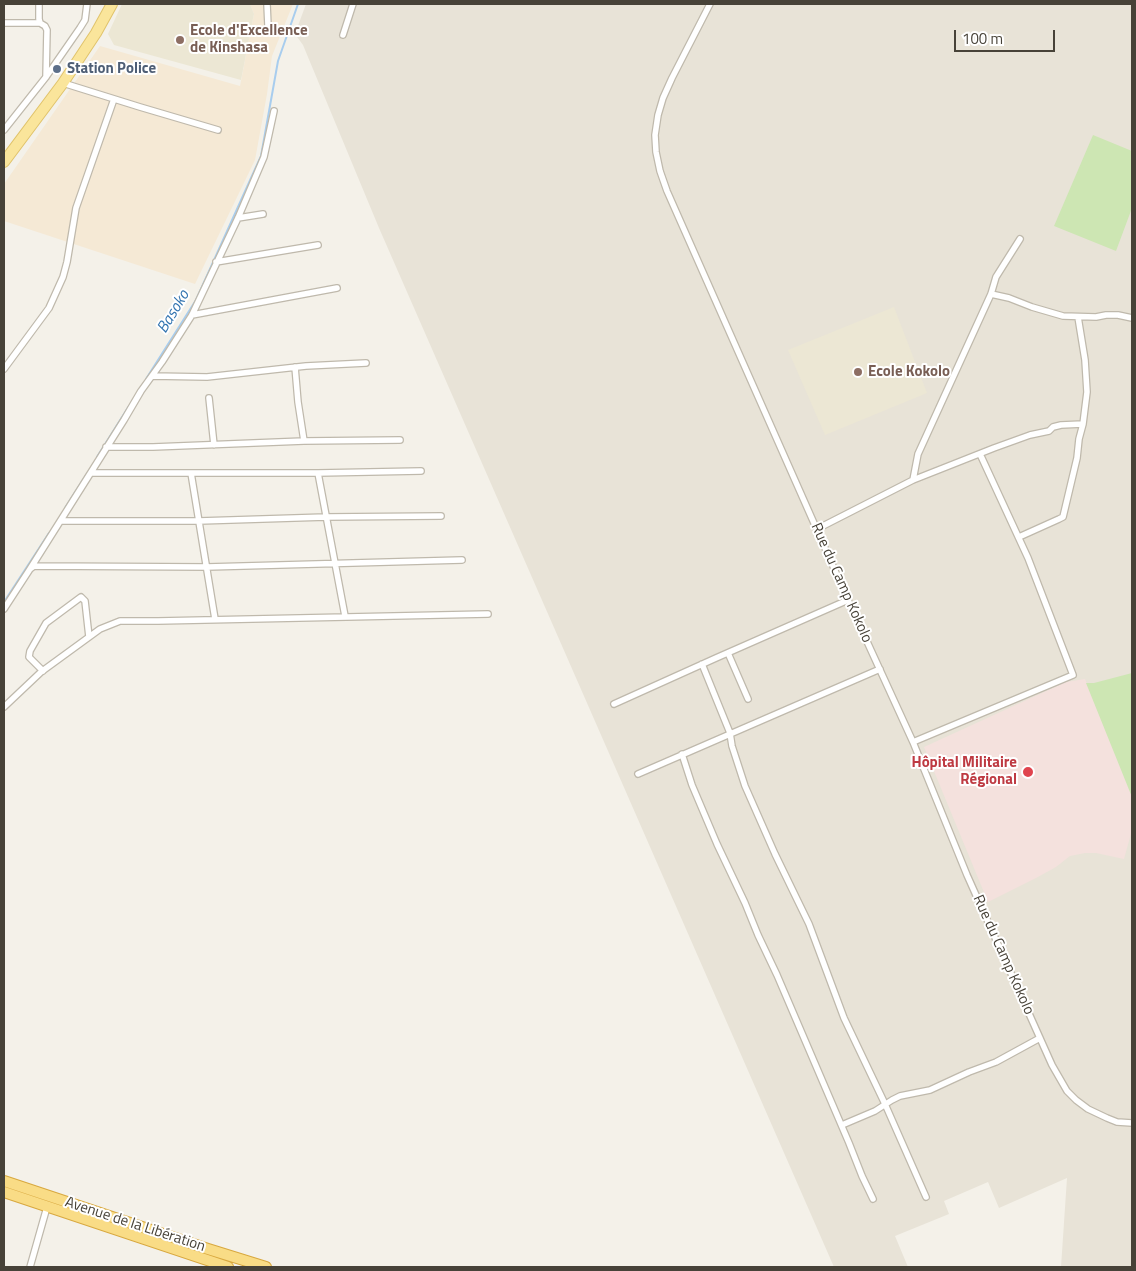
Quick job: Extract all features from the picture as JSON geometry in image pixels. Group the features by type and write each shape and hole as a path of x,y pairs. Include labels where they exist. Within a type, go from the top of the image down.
{"highway":[{"name":"Avenue de la Libération","path":"4,1181 266,1267"},
{"name":"Avenue de la Libération","path":"4,1192 228,1267"}],"main road":[{"path":"4,162 64,83 112,4"}],"street":[{"path":"40,4 40,23"},
{"path":"4,130 46,77 80,28 85,20 87,4"},
{"path":"267,4 269,29"},
{"path":"343,35 353,4"},
{"name":"Rue du Camp Kokolo","path":"710,4 672,78 658,115 655,135 656,152 666,191 913,742 967,875 1059,1078 1067,1091 1088,1109 1117,1122 1132,1123"},
{"path":"4,24 40,23 45,26 47,30 46,77"},
{"path":"64,83 218,130"},
{"path":"4,369 49,308 63,278 76,208 114,99"},
{"path":"4,609 141,391 192,315 238,218 264,157 274,111"},
{"path":"238,218 263,214"},
{"path":"914,480 918,454 996,277 1020,239"},
{"path":"216,262 318,244"},
{"path":"192,315 336,288"},
{"path":"990,294 1009,298 1063,316 1096,317 1118,315 1132,318"},
{"path":"1019,537 1063,517 1077,458 1087,392 1085,360 1078,317"},
{"path":"152,376 207,377 295,367 366,362"},
{"path":"295,367 304,441"},
{"path":"209,398 214,445"},
{"path":"817,530 914,480 1030,435 1049,431 1061,424 1083,424"},
{"path":"106,447 400,440"},
{"path":"913,742 1073,675 1028,558 980,454"},
{"path":"91,473 420,471"},
{"path":"191,473 215,619"},
{"path":"318,473 345,616"},
{"path":"60,521 199,522 326,517 442,516"},
{"path":"30,569 34,566 207,568 462,560"},
{"path":"43,671 30,657 30,651 46,623 81,597 85,601 89,637"},
{"path":"614,704 848,600"},
{"path":"4,707 43,671 100,629 120,621 488,614"},
{"path":"728,653 748,699"},
{"path":"702,664 730,733 732,746 745,786 807,920 844,1018 926,1197"},
{"path":"638,774 880,669"},
{"path":"682,754 692,785 717,844 746,903 758,935 873,1199"},
{"path":"842,1125 875,1111 900,1096 930,1090 996,1062 1040,1038"},
{"path":"30,1267 47,1207"}],"shaded area":[{"name":"Ecole d'Excellence de Kinshasa","path":"122,4 250,4 254,14 241,80 114,45 108,34"},
{"path":"250,4 293,4 272,56 255,160 195,284 4,221 4,184 100,46 240,86 254,14"},
{"path":"306,4 1132,4 1132,1267 1061,1267 1067,1178 999,1208 988,1182 944,1201 949,1214 895,1236 908,1267 834,1267 379,228 303,45 295,34"},
{"name":"Ecole Kokolo","path":"894,307 927,393 825,435 788,350"},
{"name":"Hôpital Militaire Régional","path":"1085,679 1132,797 1132,830 1124,859 1096,853 1070,856 1056,867 988,902 924,747 1066,682"}],"green space":[{"path":"1093,135 1132,151 1132,208 1116,251 1054,226"},
{"path":"1132,673 1132,797 1086,683 1094,683"}],"waterway":[{"name":"Basoko","path":"146,379 196,300 261,156 278,61 298,4"},
{"name":"Basoko","path":"97,457 129,406"},
{"name":"Basoko","path":"65,508 88,472"},
{"name":"Basoko","path":"4,602 49,533"}],"place":[{"name":"Ecole d'Excellence de Kinshasa","path":"180,40"},
{"name":"Station Police","path":"57,69"},
{"name":"Ecole Kokolo","path":"858,372"},
{"name":"Hôpital Militaire Régional","path":"1028,772"}]}
